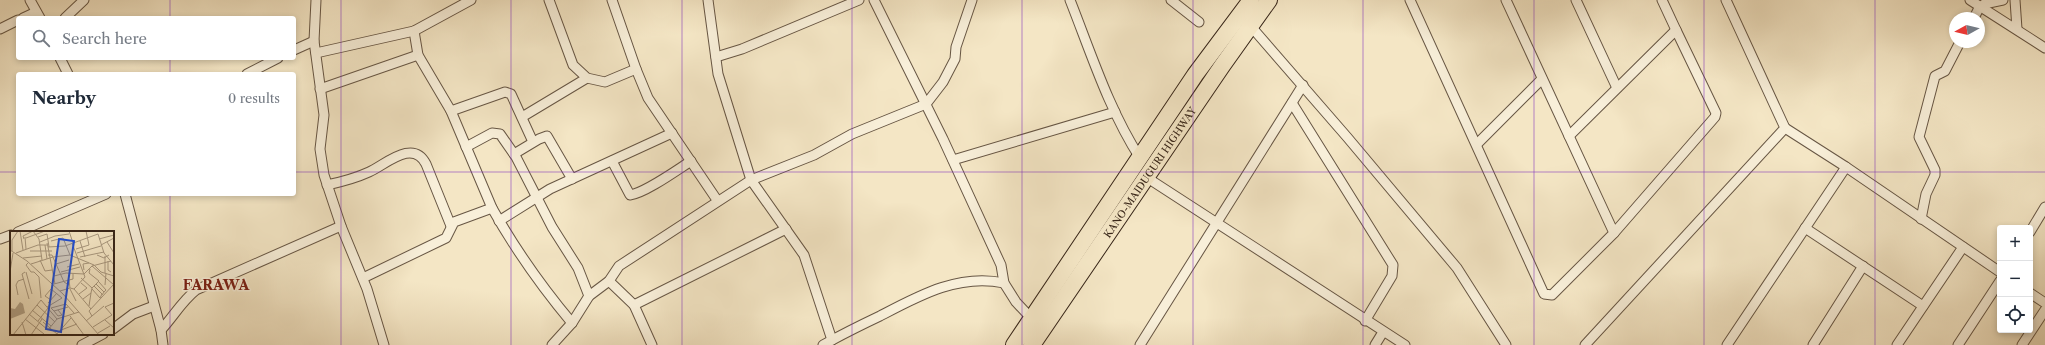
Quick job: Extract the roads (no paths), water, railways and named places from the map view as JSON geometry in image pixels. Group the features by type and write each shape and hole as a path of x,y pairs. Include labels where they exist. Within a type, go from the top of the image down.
{"highway":[{"name":"KANO-MAIDUGURI HIGHWAY","path":"1032,345 1146,177 1244,20 1251,0"},
{"name":"KANO-MAIDUGURI HIGHWAY","path":"1014,345 1195,75 1244,20 1269,0"}],"street":[{"path":"30,0 38,15"},
{"path":"67,16 84,0"},
{"path":"316,0 314,41 324,115 320,149 327,185 341,226 363,278 384,345"},
{"path":"316,53 378,37 414,31 471,0"},
{"path":"549,0 573,65 587,78 605,82 636,69"},
{"path":"612,0 636,69 648,98 717,200"},
{"path":"708,0 718,74 751,180 804,255 832,340"},
{"path":"716,57 742,49 859,0"},
{"path":"874,0 894,37 953,160 1001,265 1004,283 1016,302 1032,319"},
{"path":"552,345 572,323 589,296 609,281 620,266 717,200 751,180 814,155 852,134 926,104 943,82 955,59 956,47 972,0"},
{"path":"1070,0 1115,112 1140,158"},
{"path":"1171,0 1199,22"},
{"path":"1410,0 1477,144 1544,294 1552,296 1614,233 1715,117 1716,113 1662,0"},
{"path":"1506,0 1614,233"},
{"path":"1576,0 1617,88"},
{"path":"1726,0 1785,128 1846,167 1997,270"},
{"path":"1970,0 1983,5 2045,48"},
{"path":"1983,5 2003,0"},
{"path":"2015,0 2017,29"},
{"path":"1244,20 1302,85 1456,268 1506,345"},
{"path":"0,29 16,21"},
{"path":"1569,136 1676,30"},
{"path":"414,31 418,55 451,111 492,208 499,221 542,286 572,323"},
{"path":"296,49 314,41"},
{"path":"1921,219 1926,194 1935,175 1935,170 1919,137 1920,126 1935,76 1944,71 1957,48"},
{"path":"320,88 418,55"},
{"path":"61,60 67,72"},
{"path":"251,72 274,60"},
{"path":"522,117 587,78"},
{"path":"1477,144 1542,79"},
{"path":"1140,345 1302,85"},
{"path":"451,111 505,92 511,94 534,142"},
{"path":"1292,103 1393,265 1392,276 1365,321"},
{"path":"953,160 1115,112"},
{"path":"1585,345 1785,128"},
{"path":"466,146 492,133 500,134 514,154 552,227 578,268 589,296"},
{"path":"499,221 550,189 672,133"},
{"path":"514,154 547,136 572,179"},
{"path":"327,185 369,172 396,155 415,152 421,156 426,164 451,226 450,232 440,241 363,278"},
{"path":"612,161 630,195 647,188 691,161"},
{"path":"1727,345 1846,167"},
{"path":"1146,177 1365,321 1405,345"},
{"path":"20,231 101,196"},
{"path":"126,196 161,330 163,345"},
{"path":"2033,227 2045,207"},
{"path":"451,226 454,222 492,208"},
{"path":"161,330 175,315 186,298 196,290 341,226"},
{"path":"1805,228 1923,306"},
{"path":"634,306 786,229"},
{"path":"0,239 10,235"},
{"path":"1897,345 1963,247"},
{"path":"1813,345 1863,266"},
{"path":"823,345 911,300 942,287 959,282 985,279 1004,283"},
{"path":"609,281 634,306 652,345"},
{"path":"1958,345 1997,286"},
{"path":"2033,295 2045,304"},
{"path":"114,328 133,314 154,306"},
{"path":"2022,345 2045,310"},
{"path":"1375,345 1383,332"},
{"path":"82,345 101,335"}],"district":[{"name":"FARAWA","path":"216,285"}]}
